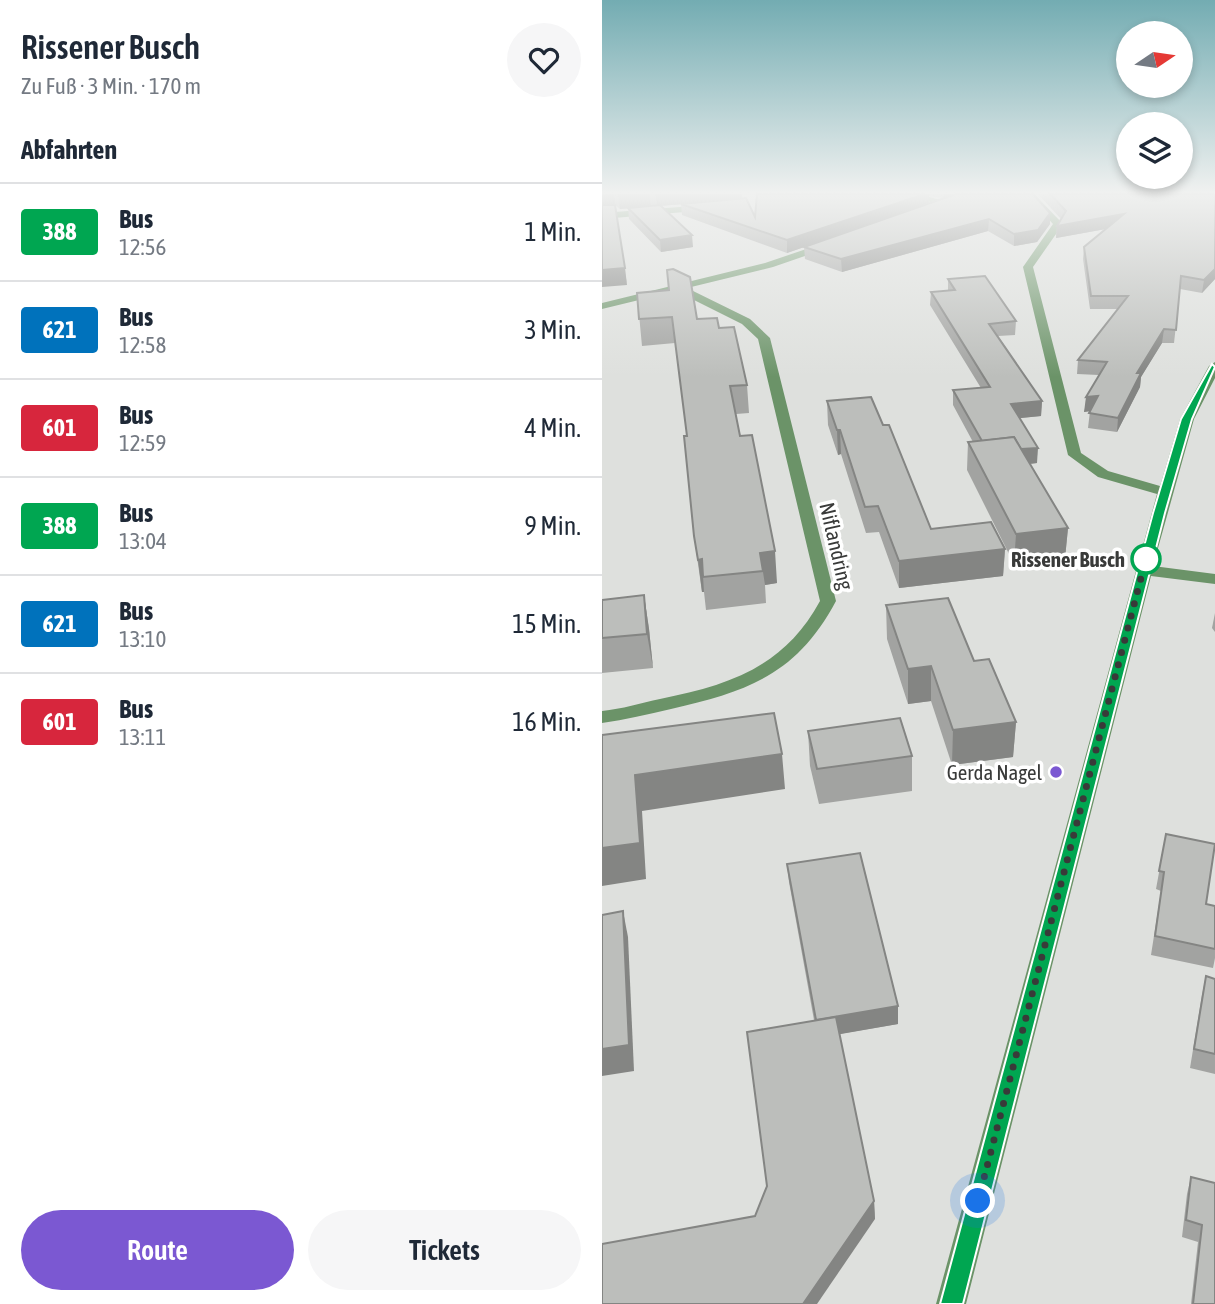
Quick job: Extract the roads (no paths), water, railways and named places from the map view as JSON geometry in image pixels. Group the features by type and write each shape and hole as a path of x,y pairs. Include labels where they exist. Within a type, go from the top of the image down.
{"street":[{"path":"602,306 680,289 799,255"},
{"path":"1037,255 1028,268 1075,455 1103,474 1165,492"},
{"name":"Niflandring","path":"602,718 695,699 726,690 755,677 800,644 817,625 828,601 764,338 745,321 694,299 680,289"},
{"path":"951,1304 1165,492 1186,419 1215,366"},
{"path":"1144,570 1215,579"}],"place":[{"name":"Rissener Busch","path":"1146,559"},
{"name":"Gerda Nagel","path":"1056,772"}]}
